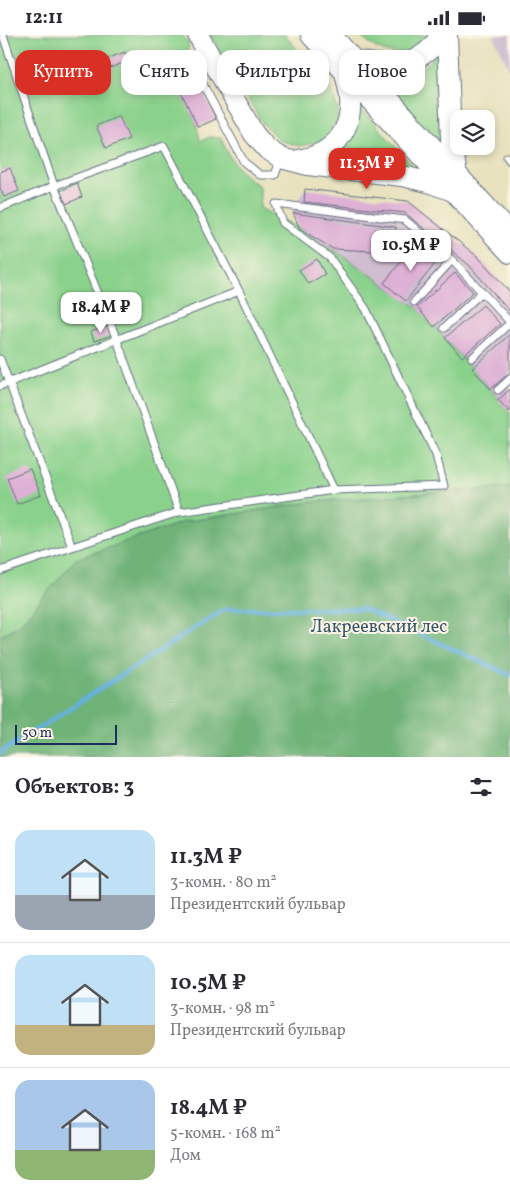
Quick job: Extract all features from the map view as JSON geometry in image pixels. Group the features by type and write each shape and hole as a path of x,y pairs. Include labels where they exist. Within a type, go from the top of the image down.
{"main road":[{"path":"197,35 254,133 267,149 286,160 308,165 402,176 428,182 455,183 510,233"},
{"path":"311,35 339,58"},
{"path":"331,35 340,50"},
{"path":"425,54 438,40 439,35"},
{"path":"447,35 451,139 455,183"},
{"path":"286,160 312,158 328,149 341,137 348,120 350,95"},
{"path":"375,95 455,183 510,253"}],"lane":[{"path":"4,35 54,186 117,340 179,512"},
{"path":"0,208 164,146 239,291 334,490"},
{"path":"0,571 179,512 334,490 444,486 436,455 366,309 330,258 283,223 276,204 405,220 452,260 510,323 472,358"},
{"path":"414,302 452,260"},
{"path":"0,386 239,291"},
{"path":"444,328 482,292"},
{"path":"0,359 72,547"},
{"path":"498,390 510,379"}],"shaded area":[{"path":"493,35 510,35 510,71"},
{"path":"305,189 408,201 478,257 510,292 510,412 417,307 333,249 300,229 293,213"}],"green space":[{"path":"0,35 182,35 189,44 188,50 121,50 121,95 184,95 192,113 200,141 210,137 221,138 236,166 246,177 260,186 260,208 333,249 417,307 510,412 510,487 311,502 183,522 76,559 20,624 0,636"},
{"path":"210,35 285,35 298,50 219,50"},
{"path":"359,35 428,35 413,50 382,50"},
{"path":"442,45 442,147 396,95 425,95 425,66"},
{"path":"329,87 332,91 338,111 335,129 320,142 299,146 279,140 263,124 246,95 329,95"},
{"path":"359,106 414,167 330,161 345,146"},
{"name":"Лакреевский лес","path":"510,487 510,757 0,757 0,636 20,624 76,559 183,522 311,502"}],"building":[{"path":"121,54 121,64 111,68 111,57"},
{"path":"182,95 205,95 216,119 198,127"},
{"path":"119,116 129,139 106,148 96,126"},
{"path":"10,168 19,191 4,197 0,188 0,172"},
{"path":"77,183 82,197 66,204 60,191"},
{"path":"305,189 408,201 478,257 510,292 510,312 469,265 405,213 304,202"},
{"path":"293,213 396,227 393,252 333,249 300,229"},
{"path":"416,243 437,261 406,301 384,283"},
{"path":"317,259 325,274 308,284 299,270"},
{"path":"455,273 473,292 434,327 417,307"},
{"path":"483,305 500,324 462,357 445,338"},
{"path":"108,326 112,335 94,341 91,332"},
{"path":"510,334 510,372 491,389 472,369"},
{"path":"510,389 510,412 498,400"},
{"path":"30,469 41,495 17,504 7,478"}],"waterway":[{"path":"0,753 225,609 364,609 510,675"}]}
